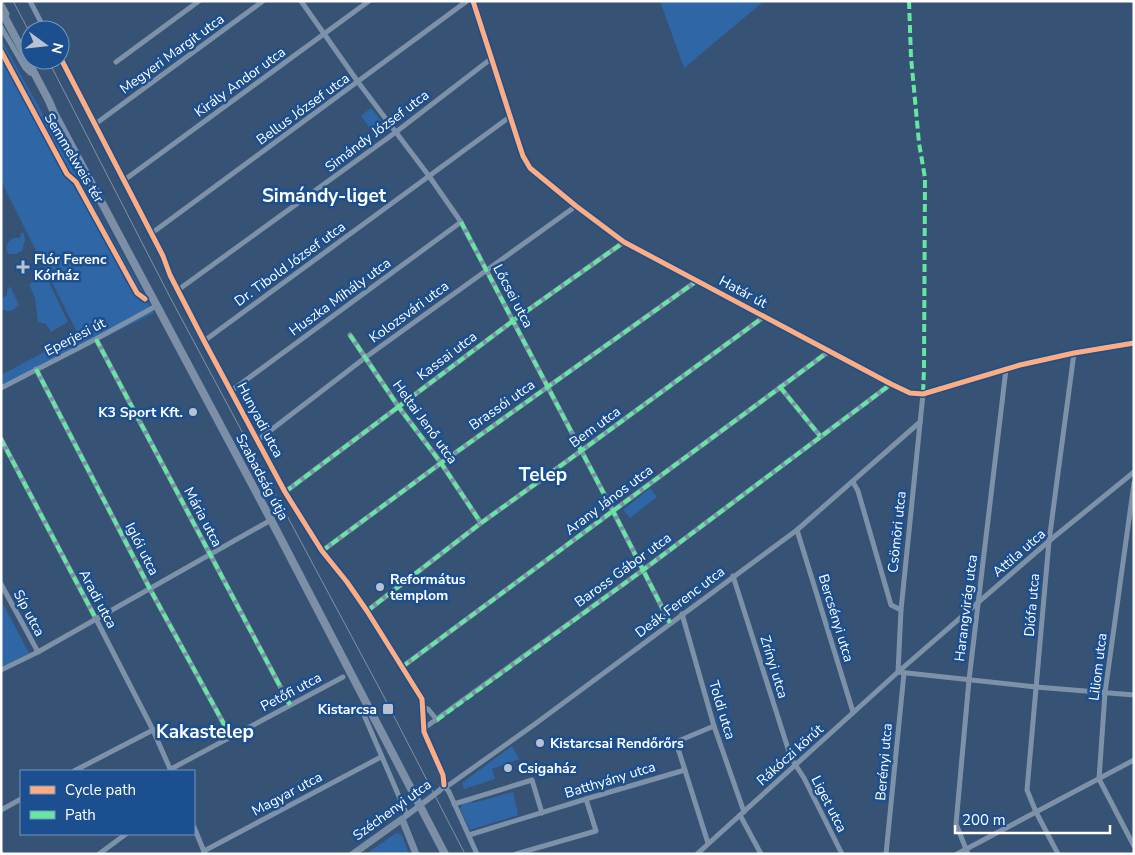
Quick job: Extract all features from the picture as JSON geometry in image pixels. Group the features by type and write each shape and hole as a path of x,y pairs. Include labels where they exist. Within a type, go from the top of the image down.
{"main road":[{"path":"1,10 54,114"},
{"path":"1,18 50,110 54,114"},
{"name":"Szabadság útja","path":"54,114 158,306 445,854"},
{"path":"405,817 416,854"},
{"name":"Széchenyi utca","path":"353,854 405,817"}],"street":[{"path":"30,1 40,20"},
{"path":"116,62 199,1"},
{"name":"Megyeri Margit utca","path":"94,126 263,1"},
{"name":"Lőcsei utca","path":"301,1 461,222 514,320 670,623"},
{"name":"Király Andor utca","path":"123,181 369,1"},
{"name":"Bellus József utca","path":"152,233 467,1"},
{"name":"Határ út","path":"472,1 521,150 529,166 576,206 624,242 765,316 828,352 910,393 923,394"},
{"path":"1,3 20,40"},
{"path":"1,27 25,68 30,73"},
{"name":"Simándy József utca","path":"178,290 396,132 492,58"},
{"path":"36,70 48,94 49,101"},
{"name":"Hunyadi utca","path":"66,70 94,126 152,233 204,341 285,492 322,551 367,611 422,699 423,729 444,779 444,785"},
{"name":"Dr. Tibold József utca","path":"204,341 511,116"},
{"name":"Kolozsvári utca","path":"258,440 366,357 576,206"},
{"name":"Huszka Mihály utca","path":"231,391 461,222"},
{"name":"Kassai utca","path":"285,492 514,320 624,242"},
{"name":"Brassói utca","path":"322,551 441,462 698,280"},
{"name":"Eperjesi út","path":"1,388 158,306"},
{"name":"Bem utca","path":"367,611 481,523 582,452 765,316"},
{"name":"Heltai Jenő utca","path":"350,335 398,406 441,462 481,523"},
{"name":"Mária utca","path":"96,339 290,705"},
{"path":"923,394 1006,369 1074,352 1134,343"},
{"name":"Arany János utca","path":"402,667 828,352"},
{"name":"Diófa utca","path":"1058,854 1027,790 1049,541 1074,352"},
{"name":"Iglói utca","path":"36,369 150,589 231,737"},
{"name":"Harangvirág utca","path":"967,852 956,824 969,680 1006,369"},
{"name":"Baross Gábor utca","path":"423,729 643,570 891,384"},
{"path":"780,387 820,436"},
{"name":"Csömöri utca","path":"901,673 901,610 923,394"},
{"name":"Deák Ferenc utca","path":"444,785 449,785 535,724 797,530 920,422"},
{"name":"Aradi utca","path":"1,439 96,619 153,730 171,770"},
{"name":"Attila utca","path":"901,673 1049,541 1134,472"},
{"path":"853,482 858,491 891,605 901,610"},
{"name":"Liliom utca","path":"1099,779 1105,693 1134,483"},
{"path":"1,670 38,652 271,520"},
{"name":"Bercsényi utca","path":"797,530 853,712"},
{"name":"Zrínyi utca","path":"733,576 791,758 795,765"},
{"name":"Síp utca","path":"1,584 38,652"},
{"name":"Toldi utca","path":"682,614 714,726 742,813 760,854"},
{"path":"901,673 1134,695"},
{"name":"Rákóczi körút","path":"697,854 853,712 901,673"},
{"name":"Berényi utca","path":"886,854 901,673"},
{"name":"Petőfi utca","path":"171,770 343,677"},
{"path":"423,707 428,709 437,720"},
{"path":"361,708 405,817"},
{"path":"708,843 676,742 714,726"},
{"path":"76,770 153,730"},
{"name":"Magyar utca","path":"205,853 381,757"},
{"path":"958,854 967,852 1036,812 1134,760"},
{"name":"Liget utca","path":"795,765 804,778 842,854"},
{"name":"Batthyány utca","path":"468,835 586,798 685,770"},
{"path":"1099,779 1134,846"},
{"path":"454,804 532,780 542,813"},
{"path":"444,785 477,854"},
{"name":"Széchenyi utca","path":"405,817 439,792 444,785"},
{"path":"516,854 596,831 586,798"},
{"path":"1,810 20,800"},
{"path":"195,829 205,853"},
{"path":"99,854 125,835"}],"shaded area":[{"path":"660,1 764,1 684,68"},
{"path":"1,39 154,313 1,389 1,375 78,334 1,181"},
{"path":"371,108 383,123 380,126 383,129 375,135 361,116"},
{"path":"21,233 24,233 25,241 22,251 16,254 8,254 6,249 9,242 14,238 20,238"},
{"path":"46,276 68,322 51,332 46,324 38,322 35,298 29,284"},
{"path":"10,286 19,305 13,310 6,311 1,309 1,299 7,295"},
{"path":"650,488 657,497 630,518 623,510"},
{"path":"1,600 29,653 1,667"},
{"path":"512,746 519,759 492,769 495,779 464,789 462,783"},
{"path":"513,792 518,815 470,830 460,809 463,803 472,801 473,803"},
{"path":"396,833 402,835 409,854 366,854"}],"tram line":[{"path":"13,1 23,20"},
{"path":"53,70 171,299 383,695 465,854"}],"marked path":[{"path":"909,1 911,57 919,143 925,178 923,394"},
{"path":"461,222 670,623"},
{"path":"285,492 514,320 624,242"},
{"path":"322,551 441,463 698,280"},
{"path":"367,611 481,523 765,316"},
{"path":"350,335 481,523"},
{"path":"96,339 290,705"},
{"path":"402,667 828,352"},
{"path":"36,369 150,589 231,737"},
{"path":"437,720 643,570 891,384"},
{"path":"780,387 820,436"},
{"path":"1,439 96,619"}],"cycle path":[{"path":"473,1 523,156 530,168 624,242 891,384 910,393 923,394 1020,365 1074,353 1134,343"},
{"name":"Semmelweis tér","path":"1,51 67,174 76,182 137,293 145,299"},
{"path":"67,70 163,256 170,275 204,341 285,492 322,551 367,611 422,699 424,732 443,775 444,785"}],"place":[{"name":"Flór Ferenc Kórház","path":"23,267"},
{"name":"K3 Sport Kft.","path":"193,412"},
{"name":"Református templom","path":"380,587"},
{"name":"Kistarcsa","path":"388,709"},
{"name":"Kistarcsai Rendőrőrs","path":"540,743"},
{"name":"Csigaház","path":"508,768"}],"district":[{"name":"Simándy-liget","path":"324,196"},
{"name":"Telep","path":"543,475"},
{"name":"Kakastelep","path":"205,732"}]}
